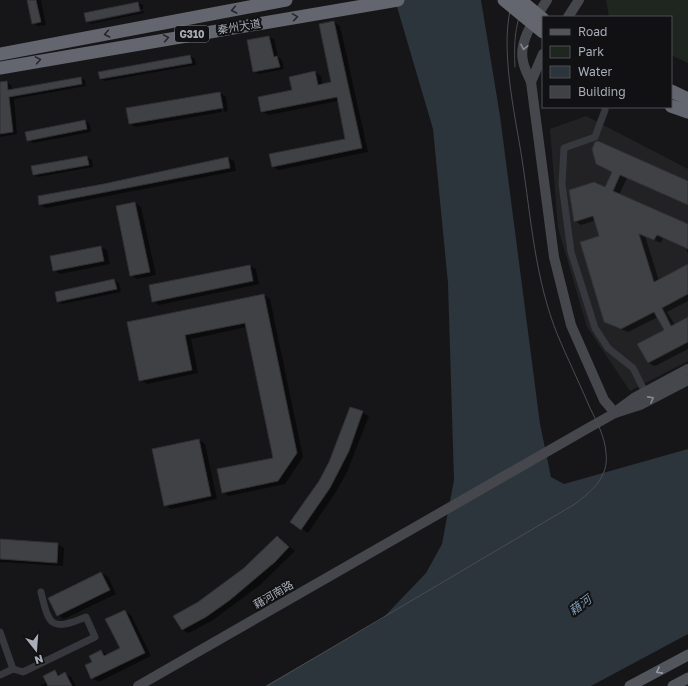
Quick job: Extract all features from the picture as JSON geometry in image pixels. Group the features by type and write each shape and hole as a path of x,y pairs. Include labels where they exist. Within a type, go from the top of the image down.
{"highway":[{"name":"秦州大道","path":"0,54 286,0"},
{"name":"秦州大道","path":"0,68 199,32 398,0"},
{"path":"504,0 542,31"},
{"path":"520,0 542,18"},
{"path":"672,91 688,99"},
{"path":"672,106 688,112"}],"main road":[{"path":"547,0 528,32 523,48 522,60 531,82 556,264 571,324 604,400 615,413"},
{"path":"569,16 579,0"},
{"path":"531,82 542,56"},
{"path":"615,413 634,398 688,369"},
{"path":"615,413 640,405 688,380"},
{"name":"藉河南路","path":"138,686 615,413"},
{"path":"630,686 688,655"},
{"path":"673,686 688,678"}],"street":[{"path":"605,110 595,137 564,148 562,184 571,252 595,328 608,348 633,368 645,392"},
{"path":"0,675 12,669 23,672 95,637 86,617 65,626 54,622 46,614 41,592"},
{"path":"0,632 12,669"}],"shaded area":[{"path":"586,116 688,169 688,361 630,391 587,327 558,228 550,129"}],"green space":[{"path":"606,0 688,0 688,63 672,55 672,16 609,16"}],"water":[{"name":"藉河","path":"395,0 481,0 500,116 540,424 551,477 564,484 688,449 688,634 591,686 265,686 383,618 426,573 442,544 454,480 448,283 433,129"}],"building":[{"path":"27,0 36,0 41,22 32,24"},
{"path":"138,2 140,11 86,22 84,13"},
{"path":"334,21 362,148 272,167 269,154 345,139 337,97 261,112 258,97 292,90 289,77 315,71 318,85 331,82 319,24"},
{"path":"269,36 274,57 277,56 280,67 253,72 247,40"},
{"path":"190,55 192,63 100,79 98,72"},
{"path":"81,77 82,84 9,97 13,132 0,134 0,82 7,81 8,90"},
{"path":"220,92 223,108 129,124 126,108"},
{"path":"85,120 87,129 27,141 25,132"},
{"path":"598,141 688,181 688,205 620,175 613,191 688,224 688,249 657,235 654,240 639,234 654,282 688,264 688,294 662,308 671,326 688,317 688,342 648,363 637,344 664,330 654,312 621,329 604,322 580,242 599,236 593,216 574,222 569,190 594,182 605,187 612,172 596,164 592,149 595,142"},
{"path":"87,156 89,165 33,175 31,166"},
{"path":"228,157 230,168 39,205 38,196 103,184"},
{"path":"135,202 150,272 130,276 116,206"},
{"path":"101,246 104,261 53,271 50,256"},
{"path":"250,265 253,281 152,302 149,285"},
{"path":"114,279 117,289 57,302 55,292"},
{"path":"264,294 297,453 278,481 222,493 217,469 273,458 245,323 185,335 192,370 139,381 127,322"},
{"path":"350,407 363,411 349,451 330,488 301,530 290,522 319,481 329,462"},
{"path":"199,439 211,496 164,506 152,449"},
{"path":"277,536 289,547 275,562 230,600 206,617 182,630 173,616 198,602 244,568"},
{"path":"0,539 58,543 57,563 0,559"},
{"path":"101,572 110,590 57,616 48,598"},
{"path":"125,610 145,653 91,679 85,665 92,662 89,656 101,650 104,656 120,648 105,619"},
{"path":"55,670 58,676 65,672 72,686 48,686 43,676"}],"tram line":[{"path":"267,686 575,504 598,483 605,469 606,453 602,435 558,336 550,315 539,271 509,78 507,36 513,0"},
{"path":"515,67 515,41 517,24 527,0"}]}
